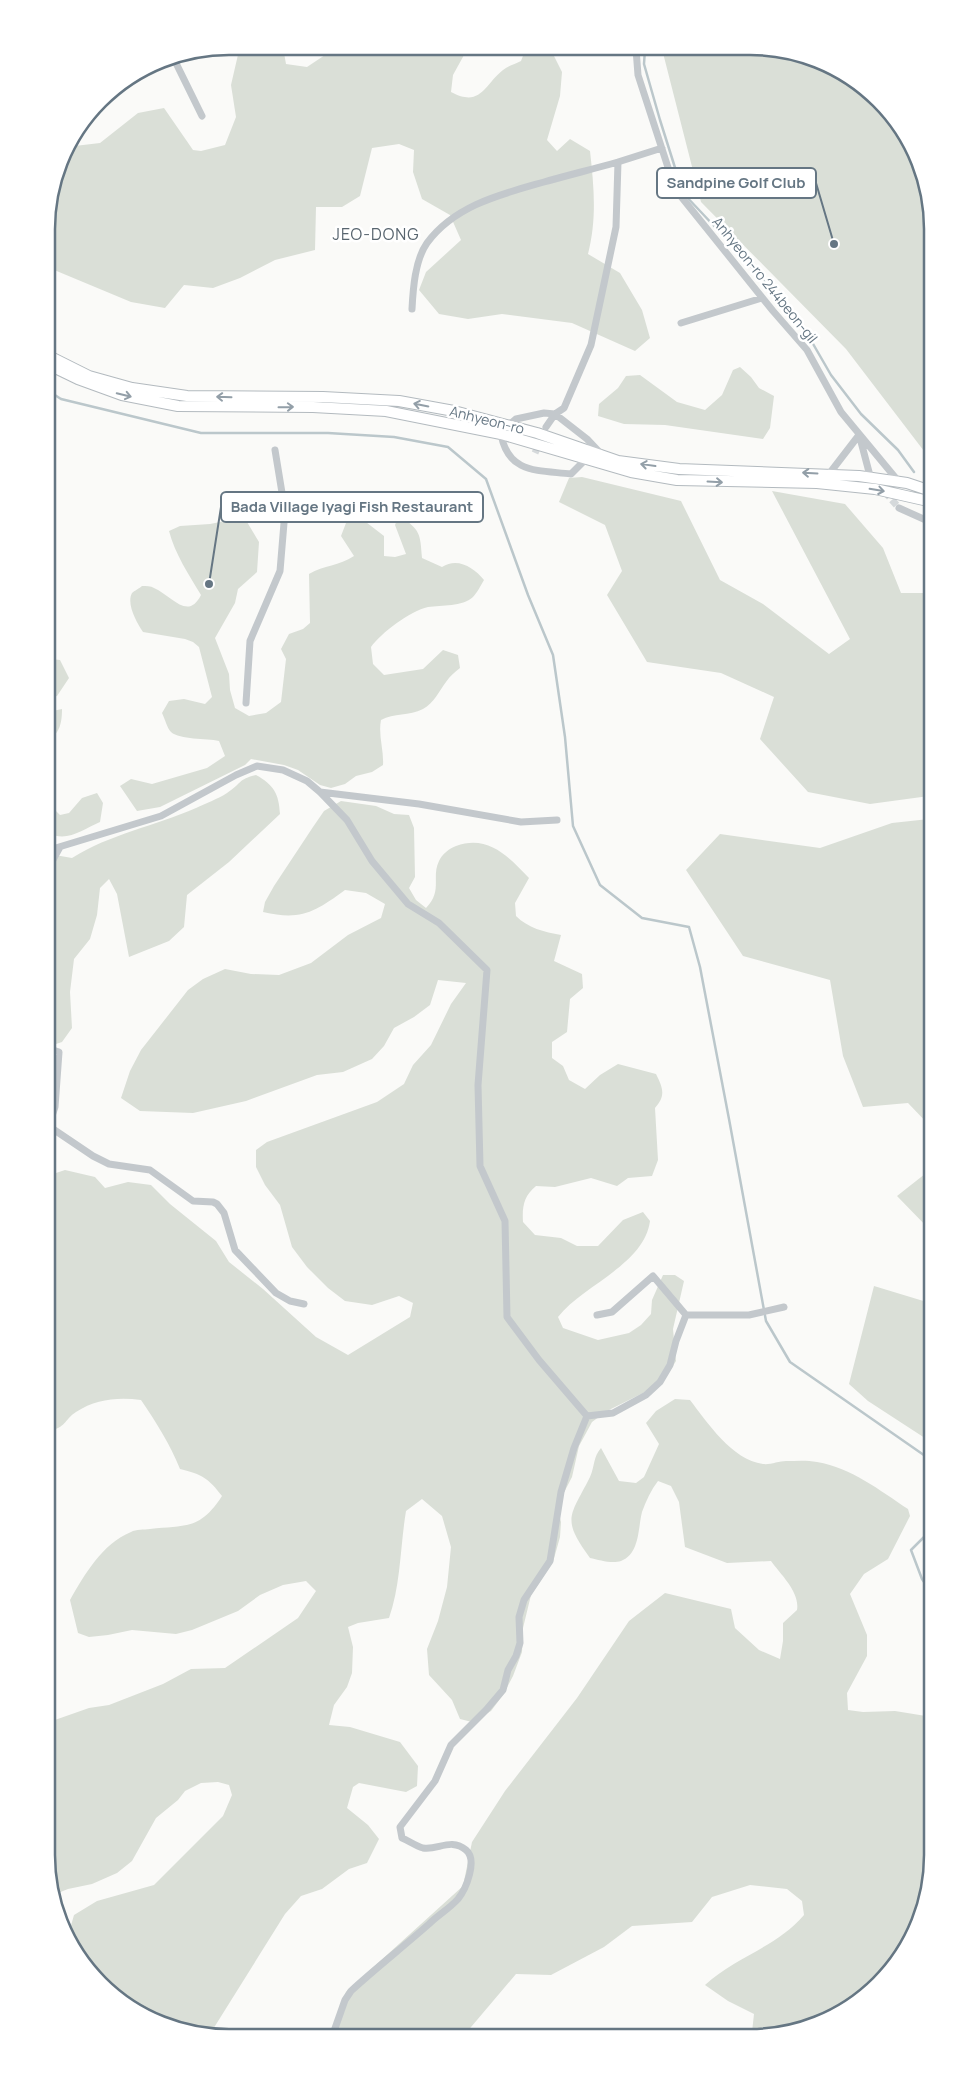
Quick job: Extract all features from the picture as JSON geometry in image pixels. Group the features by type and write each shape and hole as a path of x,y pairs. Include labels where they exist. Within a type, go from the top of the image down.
{"street":[{"name":"Anhyeon-ro 244beon-gil","path":"636,55 638,75 675,189 762,298 807,350 841,412 899,482"},
{"path":"176,63 202,116"},
{"path":"412,309 413,292 421,256 427,243 454,217 475,205 506,193 662,148"},
{"path":"546,428 555,414 564,408 591,345 616,227 618,162"},
{"path":"681,323 762,298"},
{"name":"Anhyeon-ro","path":"55,359 89,376 132,388 187,396 324,397 399,401 454,411 537,433 618,461 678,469 859,476 899,482 924,489"},
{"name":"Anhyeon-ro","path":"55,368 78,379 122,395 178,406 313,407 386,411 501,434 631,472 677,480 844,486 875,489 924,500"},
{"path":"508,426 516,419 544,413 555,414 587,439 602,455"},
{"path":"501,434 503,448 516,462 526,468 571,474 586,458"},
{"path":"859,436 869,472"},
{"path":"829,474 859,436"},
{"path":"246,703 250,641 280,571 284,511 275,450"},
{"path":"899,508 924,518"},
{"path":"55,848 161,816 236,775 257,766 283,770 307,781 347,820 372,861 408,904 439,923 487,970 478,1085 480,1166 505,1221 507,1318 539,1360 587,1416"},
{"path":"320,792 419,804 521,822 557,820"},
{"path":"55,856 60,847"},
{"path":"55,1051 59,1052 55,1107"},
{"path":"55,1130 93,1156 109,1164 150,1170 193,1201 218,1204 224,1214 235,1250 276,1294 290,1301 304,1304"},
{"path":"597,1315 612,1312 653,1276 686,1315 749,1315 784,1307"},
{"path":"587,1416 613,1413 646,1395 660,1382 670,1365 676,1341 686,1315"},
{"path":"335,2029 345,2000 351,1991 459,1898 467,1881 472,1858 467,1851 451,1844 422,1848 402,1838 400,1828 435,1781 451,1745 503,1690 508,1670 516,1656 520,1643 518,1617 524,1600 550,1562 560,1492 574,1448 587,1416"}],"shaded area":[{"path":"238,55 284,55 286,64 307,67 325,55 464,55 453,75 451,92 469,97 481,93 505,69 521,61 523,55 554,55 562,72 560,96 547,140 557,151 570,139 590,151 594,216 588,254 620,273 642,310 650,338 635,351 572,323 502,314 468,319 439,314 419,290 426,272 461,240 450,215 422,199 413,172 414,150 399,144 372,148 360,196 342,207 316,207 315,250 275,260 240,278 213,288 184,285 165,308 131,302 55,270 56,206 68,162 76,146 100,143 138,113 164,108 193,150 201,151 225,145 236,117 231,85"},
{"path":"664,55 762,55 784,58 806,64 847,84 881,114 901,142 911,162 923,206 924,451 846,349 701,202"},
{"path":"740,367 759,388 774,396 770,428 763,439 665,425 624,424 598,416 599,404 618,388 626,376 640,375 677,402 705,410 722,395 733,370"},
{"path":"582,477 681,501 720,580 763,604 829,654 850,639 772,491 845,504 883,548 901,593 924,593 924,797 870,804 808,792 760,739 774,697 721,673 647,662 607,595 622,571 605,525 559,502 569,478"},
{"path":"399,515 412,525 418,533 422,558 442,567 454,563 465,565 484,580 474,595 468,600 458,604 421,609 389,629 371,647 373,664 384,675 423,669 443,650 458,655 460,668 423,709 381,720 383,765 372,772 356,776 345,784 331,788 320,785 298,770 284,765 251,759 245,765 160,807 137,811 120,786 131,779 152,784 207,768 225,756 219,741 175,735 167,726 162,713 169,701 184,699 205,704 212,697 199,647 185,639 143,632 131,608 132,593 142,586 153,587 185,606 191,606 201,595 179,556 169,531 180,526 210,524 235,519 247,522 259,542 257,572 238,589 235,603 215,638 229,674 230,690 235,708 249,716 266,713 281,702 286,659 281,649 289,634 303,629 310,623 309,574 354,556 341,536 346,523 362,519 384,536 384,556 395,557 406,554 395,525"},
{"path":"55,659 60,660 69,678 55,696"},
{"path":"62,709 62,718 58,731 55,734 55,710"},
{"path":"256,775 271,786 277,796 280,814 229,862 187,895 184,927 169,941 129,957 117,894 109,879 100,888 97,915 90,939 74,959 70,992 72,1028 62,1042 55,1044 55,855 72,858 117,836 212,801"},
{"path":"97,793 103,803 100,822 69,836 55,836 55,810 60,815 69,813 82,798"},
{"path":"341,801 376,806 394,814 409,815 414,828 415,877 409,888 416,900 426,908 434,896 439,861 449,850 468,843 478,843 488,845 506,855 529,878 515,903 516,916 526,924 537,929 561,935 554,961 582,974 583,988 570,999 567,1032 552,1042 552,1058 563,1066 569,1080 585,1089 600,1075 618,1064 656,1074 662,1096 655,1108 658,1160 652,1176 628,1178 617,1186 591,1178 555,1187 536,1186 525,1202 523,1222 535,1235 561,1238 577,1246 598,1246 623,1220 643,1212 650,1221 645,1236 637,1250 611,1274 569,1305 558,1317 563,1328 598,1340 629,1333 641,1325 651,1314 652,1300 663,1275 675,1275 684,1281 673,1329 676,1361 668,1374 649,1390 607,1411 592,1422 579,1446 572,1477 557,1506 561,1522 560,1537 553,1562 531,1595 523,1628 522,1652 513,1676 503,1695 491,1711 472,1722 460,1719 452,1700 429,1675 427,1649 438,1621 447,1587 451,1547 442,1516 422,1499 406,1511 396,1592 389,1618 358,1623 348,1627 353,1647 352,1673 347,1687 334,1705 329,1725 350,1727 400,1742 418,1766 417,1786 406,1792 359,1783 353,1787 347,1808 368,1825 379,1839 367,1863 349,1869 322,1889 301,1896 285,1914 214,2028 206,2028 173,2020 142,2006 123,1993 91,1961 71,1927 74,1915 97,1901 154,1885 223,1816 232,1795 229,1785 218,1782 201,1783 185,1791 178,1800 156,1818 132,1861 117,1873 92,1884 59,1892 56,1878 55,1855 55,1720 89,1708 109,1705 163,1684 191,1669 225,1668 298,1618 316,1591 306,1581 283,1585 260,1595 238,1611 192,1630 176,1634 132,1630 89,1637 78,1633 70,1600 88,1570 111,1544 133,1531 191,1524 207,1515 222,1496 204,1478 180,1469 162,1433 141,1400 116,1399 91,1404 76,1412 55,1429 55,1173 65,1170 95,1177 105,1188 128,1182 151,1185 170,1204 216,1241 229,1262 263,1289 316,1337 348,1355 410,1317 413,1303 399,1296 372,1305 345,1301 328,1288 307,1267 292,1247 280,1205 265,1185 256,1167 256,1150 267,1142 377,1102 404,1084 413,1065 431,1045 451,1004 466,983 438,980 430,1005 394,1028 384,1046 372,1059 343,1072 317,1075 246,1101 193,1113 140,1111 121,1098 130,1071 141,1050 188,990 203,979 225,969 251,974 279,975 311,963 348,935 381,918 385,904 366,893 345,890 325,904 307,913 276,915 263,912 265,902 274,886 324,811"},
{"path":"924,820 924,1120 908,1103 863,1107 843,1056 830,980 743,956 686,870 720,834 820,848 892,823"},
{"path":"924,1175 924,1224 897,1196"},
{"path":"874,1286 924,1301 924,1437 868,1401 849,1384"},
{"path":"675,1399 690,1400 721,1439 731,1448 752,1461 766,1464 783,1461 809,1461 830,1465 854,1474 908,1509 910,1516 888,1559 864,1574 850,1594 867,1635 867,1656 847,1693 848,1710 863,1712 895,1711 924,1716 924,1867 918,1900 911,1922 901,1942 881,1970 847,2000 806,2020 773,2028 752,2029 754,2014 728,2001 705,1985 729,1967 781,1936 804,1915 802,1901 787,1889 750,1885 712,1897 692,1922 632,1926 604,1947 551,1975 516,1974 469,2029 333,2029 346,1992 463,1886 472,1842 505,1791 577,1698 629,1621 665,1593 731,1609 735,1628 759,1650 780,1659 783,1623 797,1610 796,1597 793,1590 771,1561 727,1563 685,1547 679,1502 671,1486 658,1481 655,1484 642,1512 635,1546 627,1558 621,1561 610,1562 590,1558 575,1534 572,1525 574,1510 590,1477 598,1451 601,1448 619,1481 636,1483 644,1477 659,1444 646,1423 656,1411"}],"waterway":[{"path":"645,55 644,64 683,193 801,323 831,375 861,414 898,450 914,472"},
{"path":"55,395 61,399 201,433 328,433 394,437 448,447 486,479 528,595 553,655 565,737 573,826 600,885 642,918 689,927 700,967 766,1321 790,1362 924,1455"},
{"path":"924,1537 911,1550 924,1582"}],"tunnel":[{"path":"535,453 540,442"},
{"path":"885,492 899,508"}],"place":[{"name":"Sandpine Golf Club","path":"834,244"},
{"name":"Bada Village Iyagi Fish Restaurant","path":"209,584"}],"district":[{"name":"JEO-DONG","path":"376,234"}]}
